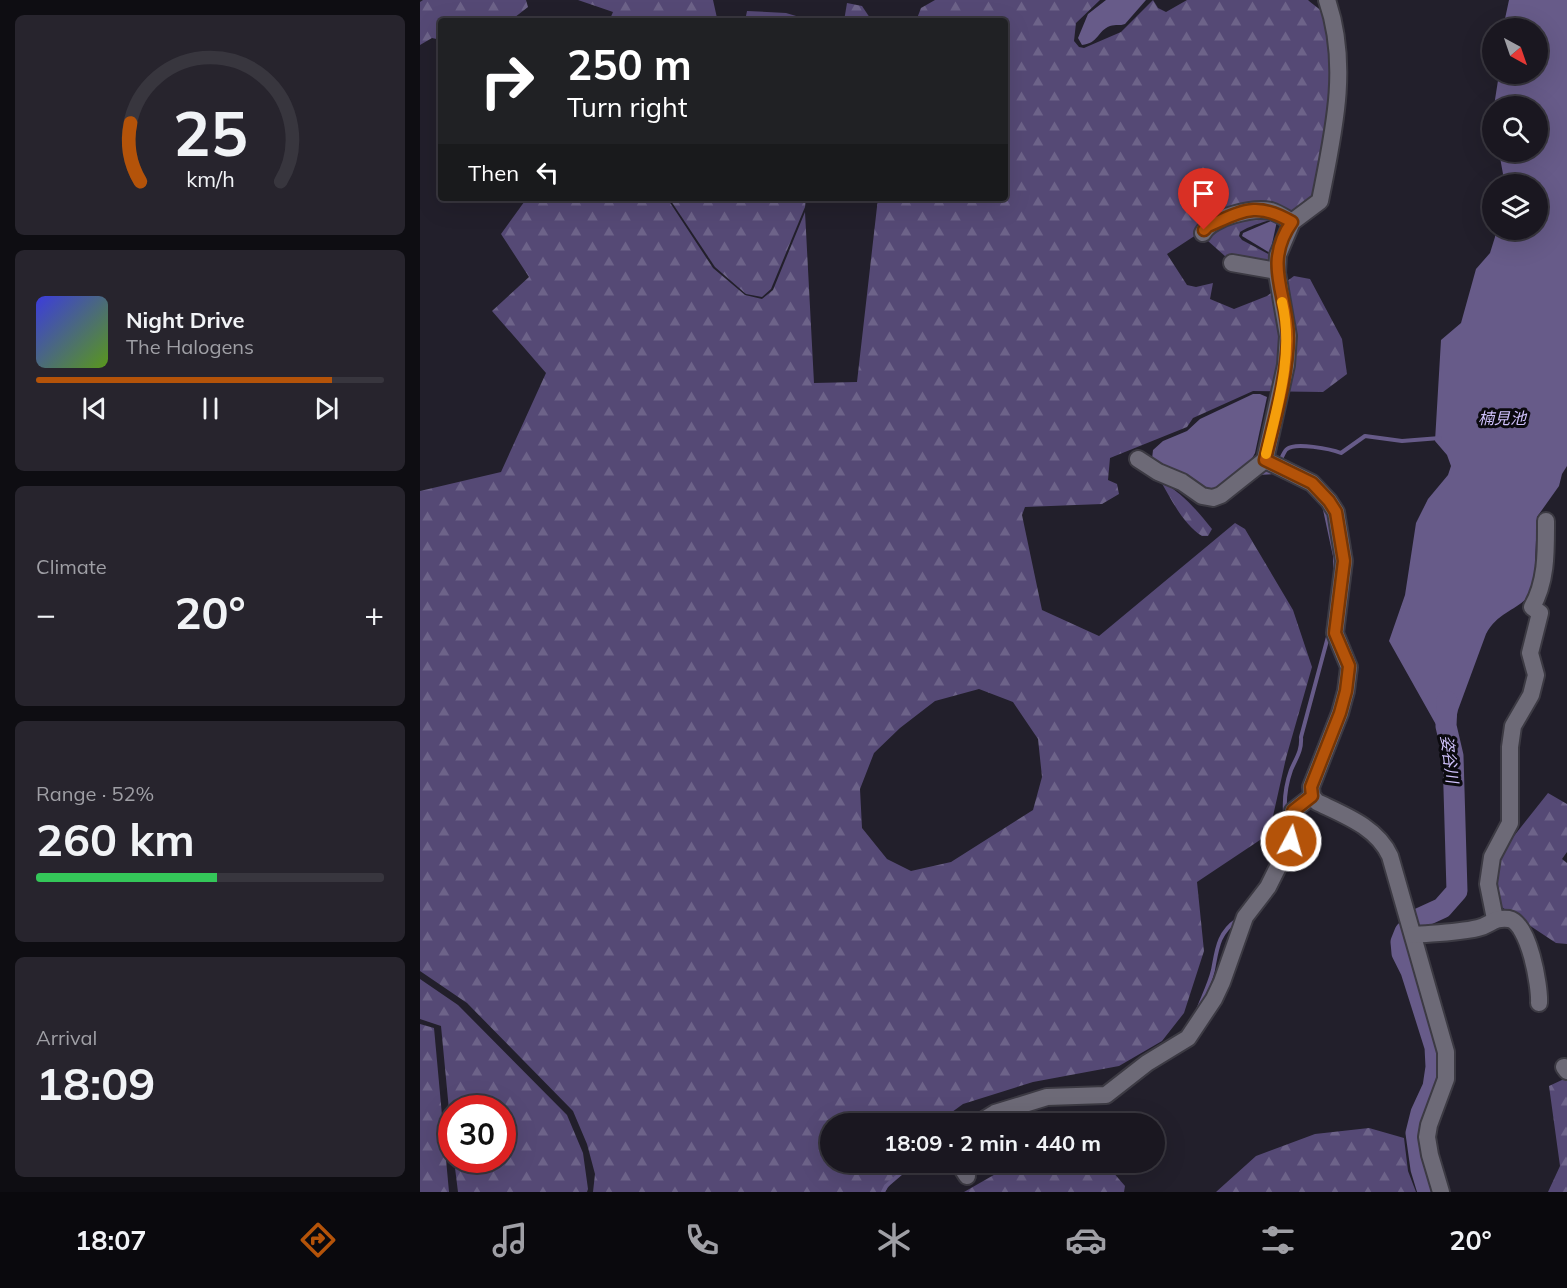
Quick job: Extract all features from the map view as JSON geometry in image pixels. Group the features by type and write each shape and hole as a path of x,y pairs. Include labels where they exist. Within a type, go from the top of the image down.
{"street":[{"path":"1138,459 1158,472 1182,482 1202,496 1213,498 1221,495 1265,460 1286,365 1288,336 1277,271 1281,245 1292,222 1320,201 1335,126 1338,98 1337,57 1327,0"},
{"path":"1203,233 1208,226 1241,211 1274,212 1292,222"},
{"path":"1232,263 1277,271"},
{"path":"1265,460 1312,483 1336,512 1344,561 1335,633 1349,666 1340,713 1311,787 1312,796 1317,802 1357,822 1376,835 1386,846 1446,1052 1446,1079 1429,1125 1427,1137 1441,1192"},
{"path":"1495,919 1488,884 1490,866 1498,844 1510,823 1510,747 1513,726 1531,695 1536,675 1530,653 1540,613 1532,607 1540,592 1546,553 1546,521"},
{"path":"994,1113 1047,1097 1106,1095 1146,1063 1188,1038 1214,999 1245,917 1268,886 1291,841 1293,811 1312,796"},
{"path":"1411,928 1458,932 1481,928 1495,919 1511,920 1517,924 1530,948 1540,994 1539,1003"}],"green space":[{"path":"423,0 526,0 528,7 514,18 438,18 438,39 432,38 420,45 420,2"},
{"path":"578,0 713,0 717,18 610,18 613,12"},
{"path":"935,0 1100,0 1076,23 1074,41 1079,47 1084,48 1121,32 1153,0 1158,8 1166,12 1187,0 1308,0 1322,12 1327,26 1330,49 1330,108 1318,188 1311,201 1304,207 1248,228 1240,232 1239,236 1242,240 1272,256 1270,267 1226,257 1199,233 1167,254 1187,285 1196,287 1213,283 1210,299 1234,309 1267,296 1294,276 1310,279 1342,339 1347,374 1323,392 1253,391 1193,418 1187,427 1110,458 1108,480 1117,484 1119,494 1102,504 1025,507 1022,515 1042,610 1099,636 1235,523 1245,529 1293,610 1312,667 1286,758 1269,834 1197,882 1204,951 1184,1013 1162,1041 1119,1066 1033,1082 963,1104 951,1113 820,1113 820,1173 897,1173 885,1192 593,1192 595,1174 587,1144 573,1111 467,1003 420,971 420,491 501,472 546,373 492,311 529,277 501,234 525,201 669,201 713,268 745,295 762,299 773,290 805,212 814,383 857,382 878,201 1008,201 1008,18 917,18 921,8","holes":["979,689 1013,702 1038,739 1042,777 1033,810 951,862 911,871 887,859 862,828 860,789 874,753 900,728 935,701"]},
{"path":"847,3 862,6 870,18 844,18"},
{"path":"747,11 786,13 803,18 746,18"},
{"path":"671,201 806,201 771,289 762,297 746,294 715,267"},
{"path":"1160,480 1183,497 1212,529 1208,536 1202,536 1189,525"},
{"path":"1548,793 1567,804 1567,852 1562,859 1567,863 1567,944 1556,943 1500,906 1496,869 1506,846"},
{"path":"420,979 458,1005 567,1115 583,1153 587,1192 458,1192 456,1173 516,1173 516,1095 448,1095 441,1026 420,1019"},
{"path":"420,1024 434,1028 440,1095 438,1095 438,1173 447,1173 449,1192 420,1192"},
{"path":"1564,1079 1567,1080 1567,1192 1548,1192 1560,1166 1549,1086"},
{"path":"1369,1128 1404,1138 1408,1171 1416,1192 1216,1192 1256,1156 1315,1134"},
{"path":"997,1173 1114,1173 1125,1186 1124,1192 964,1192"}],"water":[{"path":"1106,0 1146,0 1125,24 1110,26 1092,42 1082,45 1078,38 1088,14"},
{"name":"楠見池","path":"1509,0 1567,0 1567,466 1559,486 1537,517 1534,587 1524,601 1498,619 1486,634 1458,710 1454,728 1439,730 1389,641 1405,595 1416,523 1428,499 1448,475 1451,466 1447,455 1435,441 1441,340 1461,323 1476,269 1490,253 1494,240 1548,240 1548,174 1503,174 1501,162 1548,162 1548,96 1496,96 1497,84 1548,84 1548,18 1505,18"},
{"path":"1271,221 1277,221 1270,253 1242,236 1243,233"},
{"path":"1253,394 1267,397 1255,453 1247,468 1232,476 1211,493 1152,459 1153,450 1163,441 1187,431 1200,419"}],"waterway":[{"path":"1282,457 1287,449 1297,446 1322,448 1341,453 1365,436 1402,441 1440,438"},
{"path":"1258,473 1274,472"},
{"path":"1324,505 1335,556 1335,572"},
{"path":"1285,813 1288,781 1300,750 1301,737 1329,633"},
{"name":"姿谷川","path":"1428,1192 1421,1169 1416,1133 1421,1113 1433,1087 1436,1067 1435,1047 1411,971 1402,953 1401,942 1405,932 1418,919 1442,908 1457,891 1453,756 1446,726 1447,701"},
{"path":"1198,1010 1212,975 1219,942 1226,930 1237,920"},
{"path":"883,1192 886,1186 901,1173"}],"slow traffic":[{"path":"1266,454 1286,365 1288,336 1282,302"}],"route":[{"path":"1204,230 1241,211 1274,212 1292,222 1278,255 1278,280 1288,336 1286,365 1265,460 1312,483 1329,501 1336,512 1344,561 1335,633 1349,666 1346,691 1340,713 1311,787 1312,796 1293,811 1291,841"}]}
